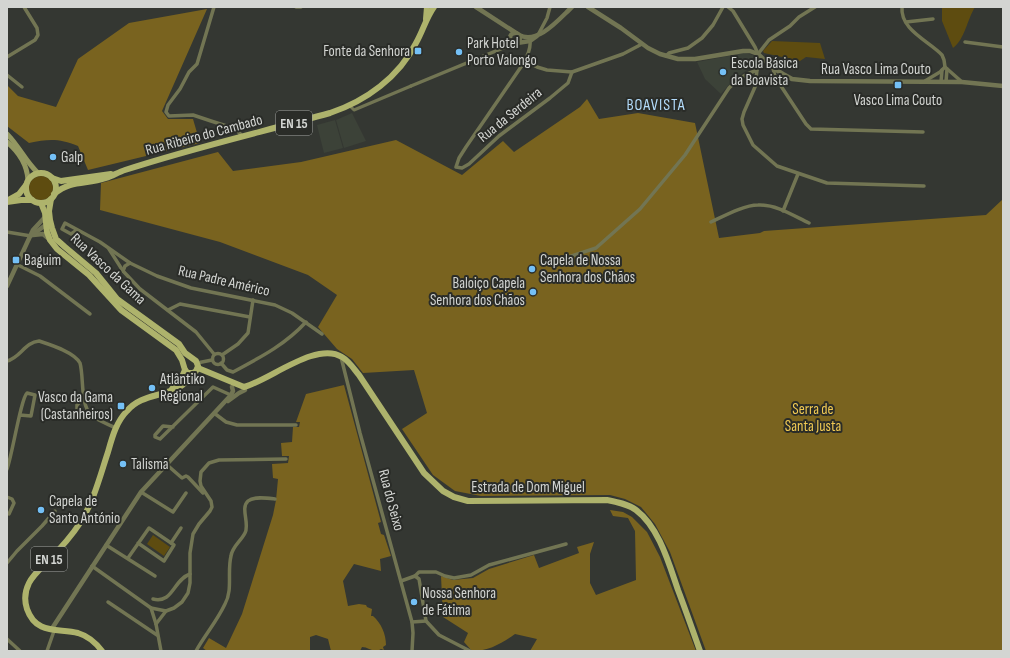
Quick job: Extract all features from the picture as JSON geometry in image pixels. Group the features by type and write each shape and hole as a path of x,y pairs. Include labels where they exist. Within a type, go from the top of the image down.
{"main road":[{"name":"EN 15","path":"425,22 427,7"},
{"name":"EN 15","path":"425,22 434,7"},
{"name":"Rua Ribeiro do Cambado","path":"53,196 68,185 105,178 350,106 377,89 394,74 411,52 425,22"},
{"path":"7,134 38,173"},
{"path":"7,142 20,156 28,170 27,194 32,200"},
{"path":"38,173 44,173 51,178 56,185 53,196 46,202 41,203 32,200 7,201 19,194 32,176 38,173"},
{"name":"Rua Ribeiro do Cambado","path":"51,178 61,181 105,174 115,174"},
{"name":"Rua Vasco da Gama","path":"45,221 53,196"},
{"name":"Rua Vasco da Gama","path":"41,203 50,240 57,250 99,285 121,310 176,350 184,367"},
{"name":"Rua Vasco da Gama","path":"45,221 61,244 96,273 118,299 179,344 195,367"},
{"path":"195,367 244,388 310,355 328,353 341,356"},
{"name":"Estrada de Dom Miguel","path":"341,356 359,375 424,473 434,484 449,494 468,501 607,500 620,502 635,509 652,527 665,554 700,651"},
{"path":"171,390 182,376 188,359 195,367 240,390 253,387 265,378"},
{"path":"184,367 188,373 195,367"},
{"name":"EN 15","path":"102,651 94,642 84,635 72,632 52,631 36,624 30,617 26,606 26,590 32,578 74,532 86,514 93,499 116,428 124,413 134,404 145,398 182,385 195,367"}],"street":[{"path":"7,57 37,38 38,30 24,7"},
{"path":"214,7 197,64 189,72 180,89 168,105 166,112 169,116 193,116 211,120 236,129 243,137"},
{"path":"296,7 301,7"},
{"path":"476,7 531,42"},
{"path":"538,35 547,18 550,7"},
{"path":"525,61 531,42 538,35 551,27 572,7"},
{"path":"588,7 653,51 666,56 695,59 743,51 758,54"},
{"path":"666,56 669,53 688,48 702,38 713,24 723,7"},
{"path":"728,7 733,11 758,54 755,87 744,112 742,125 753,145 768,160 777,166 798,174 818,181 833,184 924,186"},
{"path":"758,54 769,40 815,7"},
{"path":"902,7 903,17 906,22 918,35 942,55 945,68 944,82"},
{"path":"906,22 933,19"},
{"path":"502,24 508,30 512,42 516,43"},
{"path":"504,47 513,34 518,34"},
{"path":"516,43 520,40 518,34"},
{"path":"524,37 538,35"},
{"path":"523,42 527,44 529,50"},
{"path":"350,106 354,110 504,47 516,43 531,42"},
{"path":"965,42 1003,47"},
{"name":"Rua da Serdeira","path":"572,72 568,83 550,98 499,136 469,164 462,168 456,167 458,158 525,61 547,70 572,72 623,54 642,44"},
{"name":"Rua Vasco Lima Couto","path":"758,54 774,68 792,79 810,81 962,82 1003,86"},
{"path":"774,68 775,76 778,82 806,124 811,129 923,132"},
{"path":"926,81 945,68"},
{"path":"945,68 962,82"},
{"path":"547,264 596,248 640,209 686,155 729,88 746,74 757,70"},
{"path":"778,82 779,78 783,74"},
{"path":"7,75 22,87"},
{"path":"783,211 798,174"},
{"path":"711,222 755,205 770,206 809,223"},
{"path":"7,286 31,236 45,221"},
{"name":"Rua Padre Américo","path":"77,230 100,242 130,263 157,276 191,288 275,305 292,313 322,334"},
{"path":"7,232 31,236 43,234 50,240"},
{"path":"108,248 123,271 140,289 196,332 214,354"},
{"path":"123,271 125,266 130,263"},
{"path":"18,265 40,276 90,314"},
{"path":"7,272 14,273"},
{"path":"222,355 248,333 253,300"},
{"path":"168,310 180,304 250,317"},
{"path":"221,363 227,370 233,372 279,346 291,337 306,322"},
{"path":"7,361 14,359 27,346 35,341 39,341 71,354 80,363 84,396 90,414 116,428"},
{"path":"214,354 217,353 222,355"},
{"path":"195,367 212,360 214,354"},
{"path":"221,363 223,358 222,355"},
{"name":"Rua do Seixo","path":"341,356 360,433 412,622 412,651"},
{"path":"212,360 215,364 221,363"},
{"path":"173,426 163,426 155,437 160,440 213,387 232,396"},
{"path":"232,387 232,396"},
{"path":"47,651 52,631 92,566 141,492 221,405 232,396 245,390"},
{"path":"7,469 12,453 20,415 26,394 28,393 35,395 31,416 20,415"},
{"path":"84,396 77,405 77,410 82,414 90,414"},
{"path":"214,412 226,422 237,424 296,424"},
{"path":"205,494 201,486 200,476 203,468 209,463 219,460 286,460"},
{"path":"92,566 151,608 166,610 174,608 182,602 188,593 190,583 190,553 194,534 199,524 212,507 211,501 188,477 186,476 182,478 166,464"},
{"path":"141,492 173,512 186,493"},
{"path":"7,497 12,499 14,503 9,514"},
{"path":"196,651 226,604 229,594 231,556 246,531 245,506 247,502 254,499 275,499"},
{"path":"7,563 55,511"},
{"path":"128,558 138,543 149,528 174,545 164,561 138,543"},
{"path":"171,543 181,528"},
{"path":"401,581 415,576 419,572 426,571 436,572 454,578 471,575 489,565 566,544"},
{"path":"106,545 155,576"},
{"path":"152,599 162,600 166,598 182,578 190,574"},
{"path":"415,576 419,580 426,620 439,635 470,651"},
{"path":"108,602 157,635"},
{"path":"151,608 156,624 161,651"},
{"path":"156,624 166,610"},
{"path":"412,622 426,620"},
{"path":"7,639 20,651"}],"shaded area":[{"path":"942,7 975,7 960,40 953,48 942,21"},
{"path":"772,41 820,43 825,59 806,57 800,61 764,53 763,51"},
{"name":"Escola Básica da Boavista","path":"744,53 753,55 755,64 732,81 721,94 705,79 697,62"},
{"path":"352,113 366,141 344,148 336,120"},
{"path":"335,120 343,148 324,153 317,125"},
{"path":"41,176 50,179 53,188 50,197 41,200 32,197 29,188 32,179"},
{"path":"153,535 170,547 164,556 147,544"}],"green space":[{"path":"207,9 162,111 168,119 193,119 200,143 88,170 78,146 59,140 29,143 7,126 7,85 18,96 56,107 78,59 129,23"},
{"name":"Serra de Santa Justa","path":"587,99 599,119 638,113 695,123 719,238 760,233 764,231 986,215 1003,199 1003,651 706,651 670,552 655,524 641,507 625,499 610,495 481,496 455,491 433,475 402,429 427,413 414,370 363,373 352,359 337,349 318,327 337,295 308,275 220,242 100,210 101,183 218,152 233,171 301,162 396,140 462,175 503,141 514,152 580,107"},
{"path":"344,385 381,522 378,523 381,534 384,535 391,556 380,559 381,571 354,564 343,581 348,606 359,604 366,605 372,609 371,616 373,616 381,625 384,633 386,645 383,647 384,650 381,649 374,651 362,647 360,651 331,651 328,639 316,635 310,637 310,651 207,651 203,648 209,638 226,648 242,614 273,515 276,500 278,479 273,478 272,464 288,463 289,456 282,456 281,443 292,442 293,427 299,427 300,422 296,422 306,394"},
{"path":"610,510 623,512 632,517 647,532 660,557 696,651 530,651 537,639 515,634 490,648 472,651 464,642 468,633 443,617 441,576 453,580 473,578 489,569 534,555 539,568 579,553 577,547 594,542 590,554 590,583 596,595 636,580 635,531 628,518 613,516"}],"place":[{"name":"Fonte da Senhora","path":"418,51"},
{"name":"Park Hotel Porto Valongo","path":"459,52"},
{"name":"Escola Básica da Boavista","path":"723,72"},
{"name":"Vasco Lima Couto","path":"898,85"},
{"name":"Galp","path":"53,157"},
{"name":"Baguim","path":"16,260"},
{"name":"Capela de Nossa Senhora dos Chãos","path":"532,269"},
{"name":"Baloiço Capela Senhora dos Chãos","path":"533,292"},
{"name":"Atlântiko Regional","path":"152,388"},
{"name":"Vasco da Gama (Castanheiros)","path":"121,406"},
{"name":"Talismã","path":"123,464"},
{"name":"Capela de Santo António","path":"41,510"},
{"name":"Nossa Senhora de Fátima","path":"414,602"}],"district":[{"name":"BOAVISTA","path":"656,105"}]}
